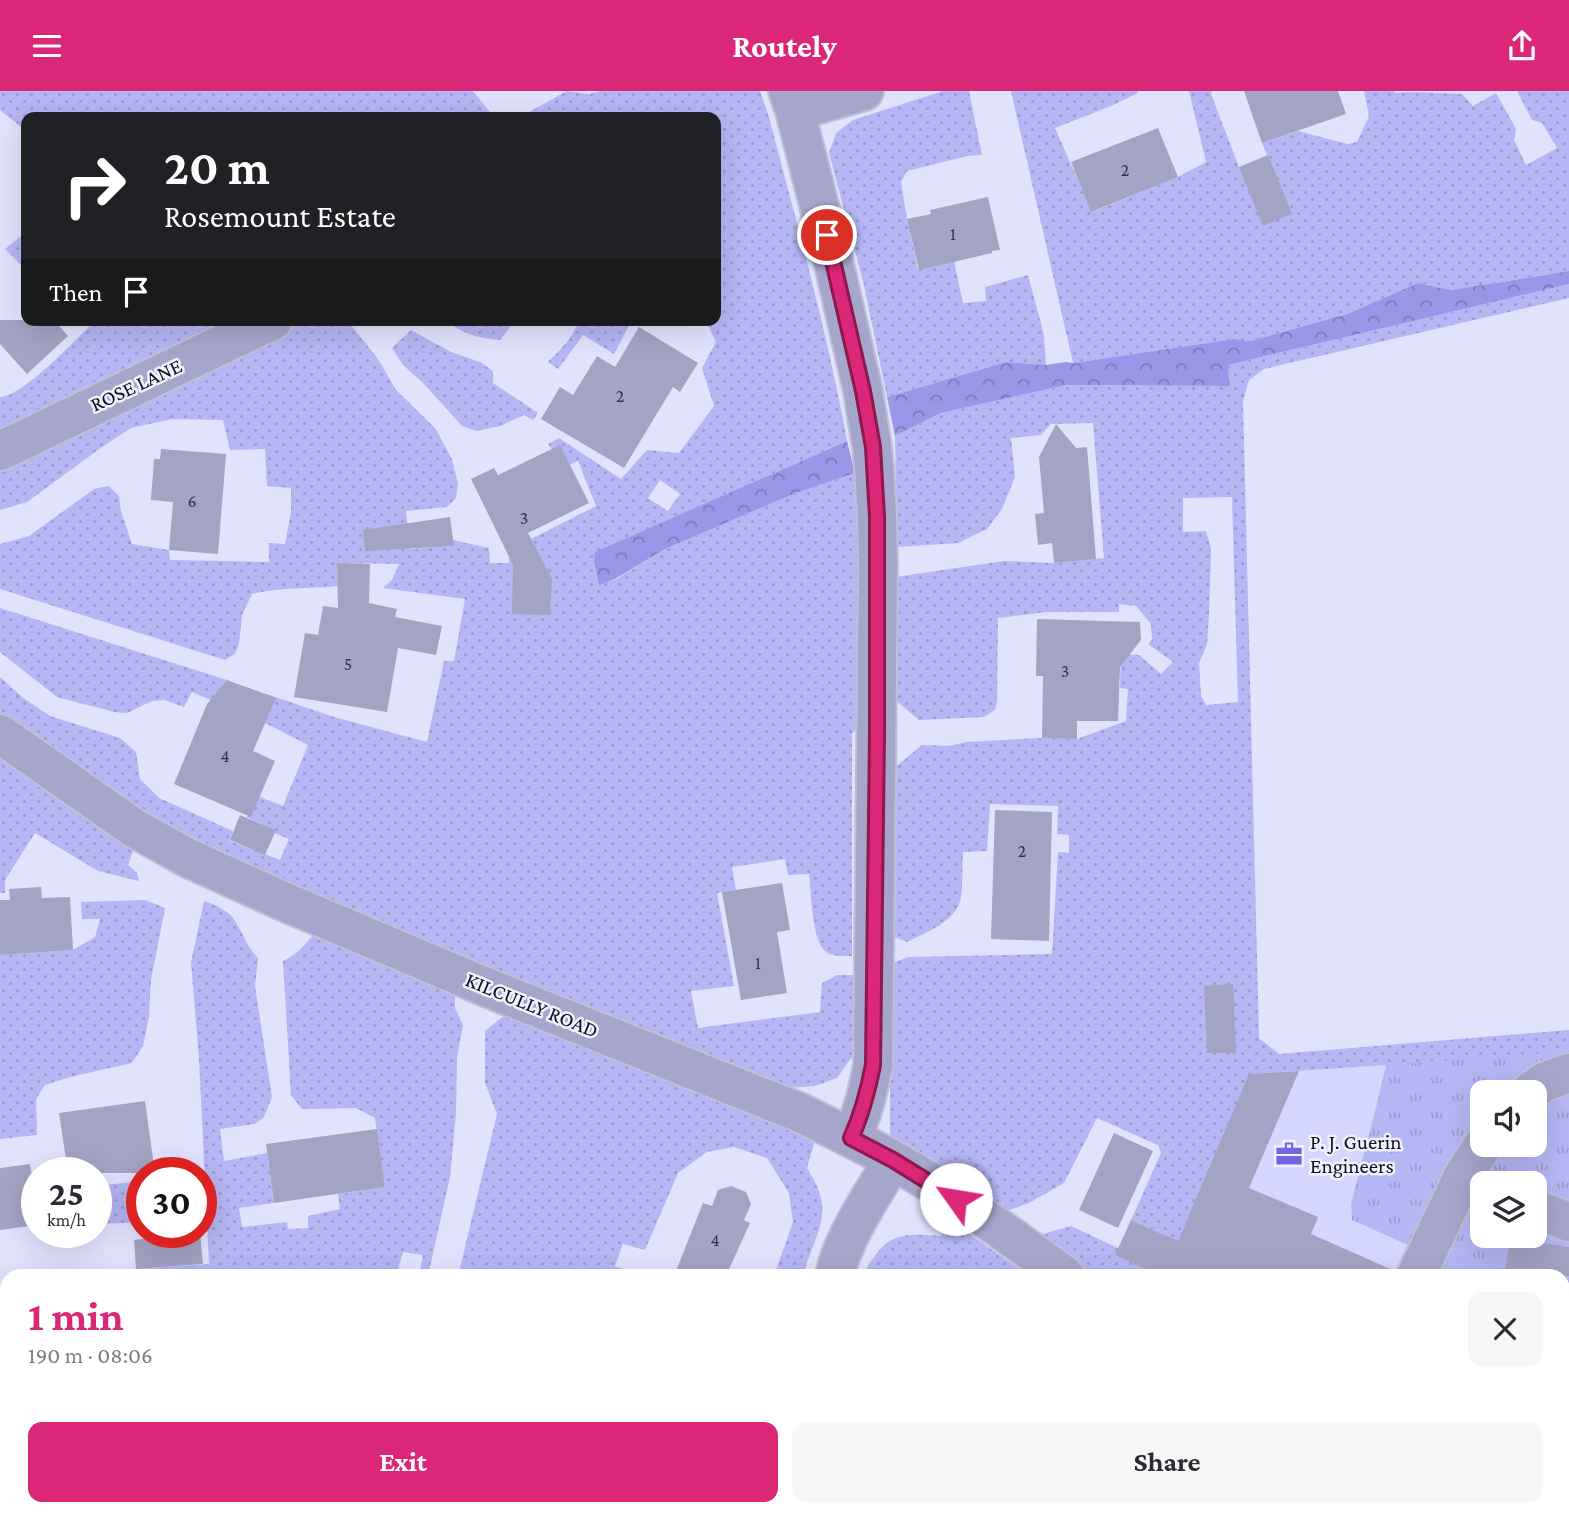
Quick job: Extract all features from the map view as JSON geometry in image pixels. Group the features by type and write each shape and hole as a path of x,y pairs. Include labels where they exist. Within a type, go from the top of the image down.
{"street":[{"path":"851,1138 868,1095 873,1065 877,517 873,447 863,391 792,101 864,91"},
{"name":"ROSE LANE","path":"0,451 260,326"},
{"name":"KILCULLY ROAD","path":"0,734 134,828 188,858 488,988 801,1113 893,1160 956,1199 1055,1269"},
{"path":"1547,1081 1569,1073"},
{"path":"836,1269 845,1245 893,1160"},
{"path":"1420,1269 1470,1189"},
{"path":"1547,1214 1569,1222"}],"shaded area":[{"name":"P. J. Guerin Engineers","path":"1387,1065 1353,1220 1410,1246 1401,1269 1166,1269 1249,1074"}],"green space":[{"path":"0,91 473,91 490,112 21,112 21,127 0,110"},
{"path":"567,91 589,94 600,91 760,91 769,117 821,318 847,441 596,552 594,562 599,584 615,580 665,549 796,493 855,473 859,499 860,724 852,734 852,956 831,954 821,945 815,926 809,874 788,875 785,859 732,867 736,890 717,893 734,986 691,991 698,1028 820,1012 822,983 837,975 861,975 852,1057 837,1078 815,1086 788,1088 698,1056 200,850 0,719 0,677 22,697 50,716 120,738 136,752 140,779 159,798 233,831 230,841 280,860 289,839 247,817 255,795 283,806 308,745 265,723 192,692 184,707 164,700 152,701 127,713 57,697 0,652 0,608 227,680 219,691 246,687 334,717 427,742 444,661 454,661 465,599 383,588 392,580 399,564 337,563 338,586 252,594 242,615 239,644 235,654 225,660 0,589 0,544 29,536 94,489 109,486 119,496 132,544 169,550 170,560 269,562 269,543 285,544 291,512 291,488 267,486 265,449 230,450 223,420 172,419 131,428 27,502 0,510 0,460 278,326 352,326 378,359 396,390 435,428 452,459 458,484 456,498 447,507 406,511 410,549 453,546 453,540 489,548 490,563 509,563 509,557 534,545 531,539 596,506 578,461 564,467 548,444 559,438 621,479 647,450 679,453 714,406 702,368 716,342 708,326 721,326 721,112 529,112","holes":["660,480 680,494 668,511 648,498"]},
{"path":"943,91 969,91 982,155 967,156 907,171 901,182 918,269 954,261 963,303 986,301 985,287 1028,275 1044,335 1046,365 1006,362 887,397 863,281 829,153 836,133 853,120"},
{"path":"1011,91 1138,91 1111,106 1055,128 1092,212 1178,177 1206,162 1189,91 1212,91 1239,167 1291,214 1262,143 1298,131 1347,144 1357,142 1369,116 1364,91 1462,94 1473,106 1496,93 1516,129 1514,140 1526,165 1557,148 1542,123 1532,120 1517,91 1569,91 1569,271 1451,290 1418,283 1347,314 1250,341 1234,339 1073,363"},
{"path":"21,236 21,265 5,249"},
{"path":"1569,271 1569,284 1228,365 1229,386 1066,385 941,413 895,436 887,397 1006,362 1046,365 1073,363 1234,339 1250,341 1347,314 1418,283 1451,290"},
{"path":"1569,284 1569,298 1264,369 1249,380 1243,401 1259,1038 1279,1054 1569,1030 1569,1065 1495,1080 1470,1080 1470,1085 1377,1104 1386,1065 1250,1074 1166,1269 1085,1269 1039,1235 1071,1226 1118,1248 1165,1235 1131,1220 1161,1153 1158,1145 1097,1118 1064,1183 1029,1203 1007,1211 890,1139 890,964 908,957 1052,954 1058,852 1069,853 1069,835 1057,834 1058,806 990,804 987,851 963,852 961,897 954,913 940,925 907,942 892,936 893,769 922,745 949,746 966,742 1042,738 1077,739 1126,721 1128,689 1120,688 1121,654 1139,655 1161,674 1173,662 1148,644 1152,640 1151,624 1136,606 1119,604 1119,612 1047,612 998,618 995,710 984,717 919,720 895,700 895,577 1004,561 1054,563 1104,558 1093,423 1051,424 1041,435 1011,438 1015,477 1002,509 987,529 958,543 897,547 895,436 941,413 1066,385 1228,386 1228,365","holes":["1232,497 1238,702 1206,705 1201,696 1199,663 1207,645 1211,549 1206,531 1183,532 1183,498"]},
{"path":"90,326 242,326 0,445 0,397 22,387"},
{"path":"453,326 510,326 500,340 471,335"},
{"path":"577,326 629,326 614,354 583,335 558,369 548,362"},
{"path":"411,330 451,352 480,362 493,371 493,383 538,413 533,420 524,415 500,426 476,431 462,426 403,365 392,348"},
{"path":"847,441 855,473 796,493 665,549 615,579 599,585 594,562 595,552"},
{"path":"0,757 134,848 128,865 137,873 139,881 98,871 35,833 5,880 5,893 0,893"},
{"path":"145,900 165,908 151,980 149,1016 143,1046 132,1063 45,1085 36,1099 37,1135 0,1139 0,955 73,950 95,937 100,919 82,919 81,902"},
{"path":"204,901 230,915 258,958 255,986 272,1097 264,1117 255,1124 220,1129 224,1161 267,1153 274,1203 239,1208 242,1227 287,1222 288,1229 308,1228 308,1216 340,1209 338,1194 385,1187 375,1118 356,1108 302,1109 291,1095 283,961 299,950 312,936 455,993 455,1008 463,1025 457,1057 456,1114 450,1177 430,1269 420,1269 423,1255 403,1252 398,1269 136,1269 209,1264 208,1248 217,1248 217,1157 204,1157 191,962"},
{"path":"505,1015 815,1140 807,1168 821,1198 822,1216 805,1269 776,1269 793,1222 789,1193 767,1158 734,1147 707,1152 678,1173 645,1250 623,1244 615,1266 623,1269 460,1269 497,1114 485,1083 485,1031"},
{"path":"1569,1051 1569,1269 1401,1269 1410,1246 1352,1220 1351,1204 1387,1065"},
{"path":"126,1183 126,1223 112,1223 112,1184"},
{"path":"947,1218 1019,1269 867,1269 881,1248 896,1238 912,1235 941,1236"}],"building":[{"path":"1244,91 1338,91 1346,114 1262,143"},
{"path":"1158,128 1178,177 1091,212 1071,162"},
{"path":"1268,155 1292,214 1263,226 1239,167"},
{"path":"988,197 1000,250 919,270 907,219 931,214 930,210"},
{"path":"0,320 21,320 21,326 59,326 68,336 27,374 0,344"},
{"path":"639,327 698,363 680,392 673,387 624,468 541,419 560,387 573,395 597,356 615,367"},
{"path":"1056,424 1076,448 1087,447 1096,559 1054,563 1052,543 1038,545 1035,514 1044,513 1039,457"},
{"path":"560,445 589,503 528,533 552,579 550,615 512,614 513,565 471,479 494,468 498,475"},
{"path":"161,449 226,454 218,554 169,550 173,502 151,500 154,459 160,459"},
{"path":"450,517 454,546 365,551 363,530"},
{"path":"337,563 370,564 369,603 397,609 395,617 442,626 436,655 398,648 387,712 294,697 305,633 318,635 323,606 338,608"},
{"path":"1037,619 1140,622 1141,640 1120,667 1118,721 1077,721 1077,739 1042,738 1043,676 1036,676"},
{"path":"227,680 276,698 253,751 275,761 251,817 174,784 207,704"},
{"path":"995,810 1052,812 1049,941 991,939"},
{"path":"240,815 276,830 265,855 230,840"},
{"path":"782,883 790,930 777,932 787,993 741,1000 722,892"},
{"path":"41,887 42,898 70,897 73,950 0,955 0,900 10,900 9,889"},
{"path":"1233,984 1236,1053 1207,1053 1204,986"},
{"path":"1299,1071 1249,1188 1318,1217 1311,1234 1390,1269 1146,1269 1115,1255 1131,1220 1178,1241 1249,1074"},
{"path":"145,1101 153,1157 126,1157 126,1173 112,1173 112,1157 66,1157 59,1113"},
{"path":"377,1129 385,1187 274,1203 266,1144"},
{"path":"1114,1133 1153,1151 1118,1228 1079,1210"},
{"path":"21,1165 21,1227 0,1230 0,1168"},
{"path":"731,1186 746,1192 751,1204 744,1220 750,1223 729,1269 677,1269 703,1203 712,1206 718,1190"},
{"path":"1547,1244 1569,1247 1569,1269 1505,1269 1508,1248 1547,1248"},
{"path":"135,1248 202,1248 203,1264 136,1269"}],"place":[{"name":"P. J. Guerin Engineers","path":"1289,1154"}],"route":[{"path":"827,235 863,391 873,447 877,517 873,1065 868,1095 851,1138 956,1199"}]}
